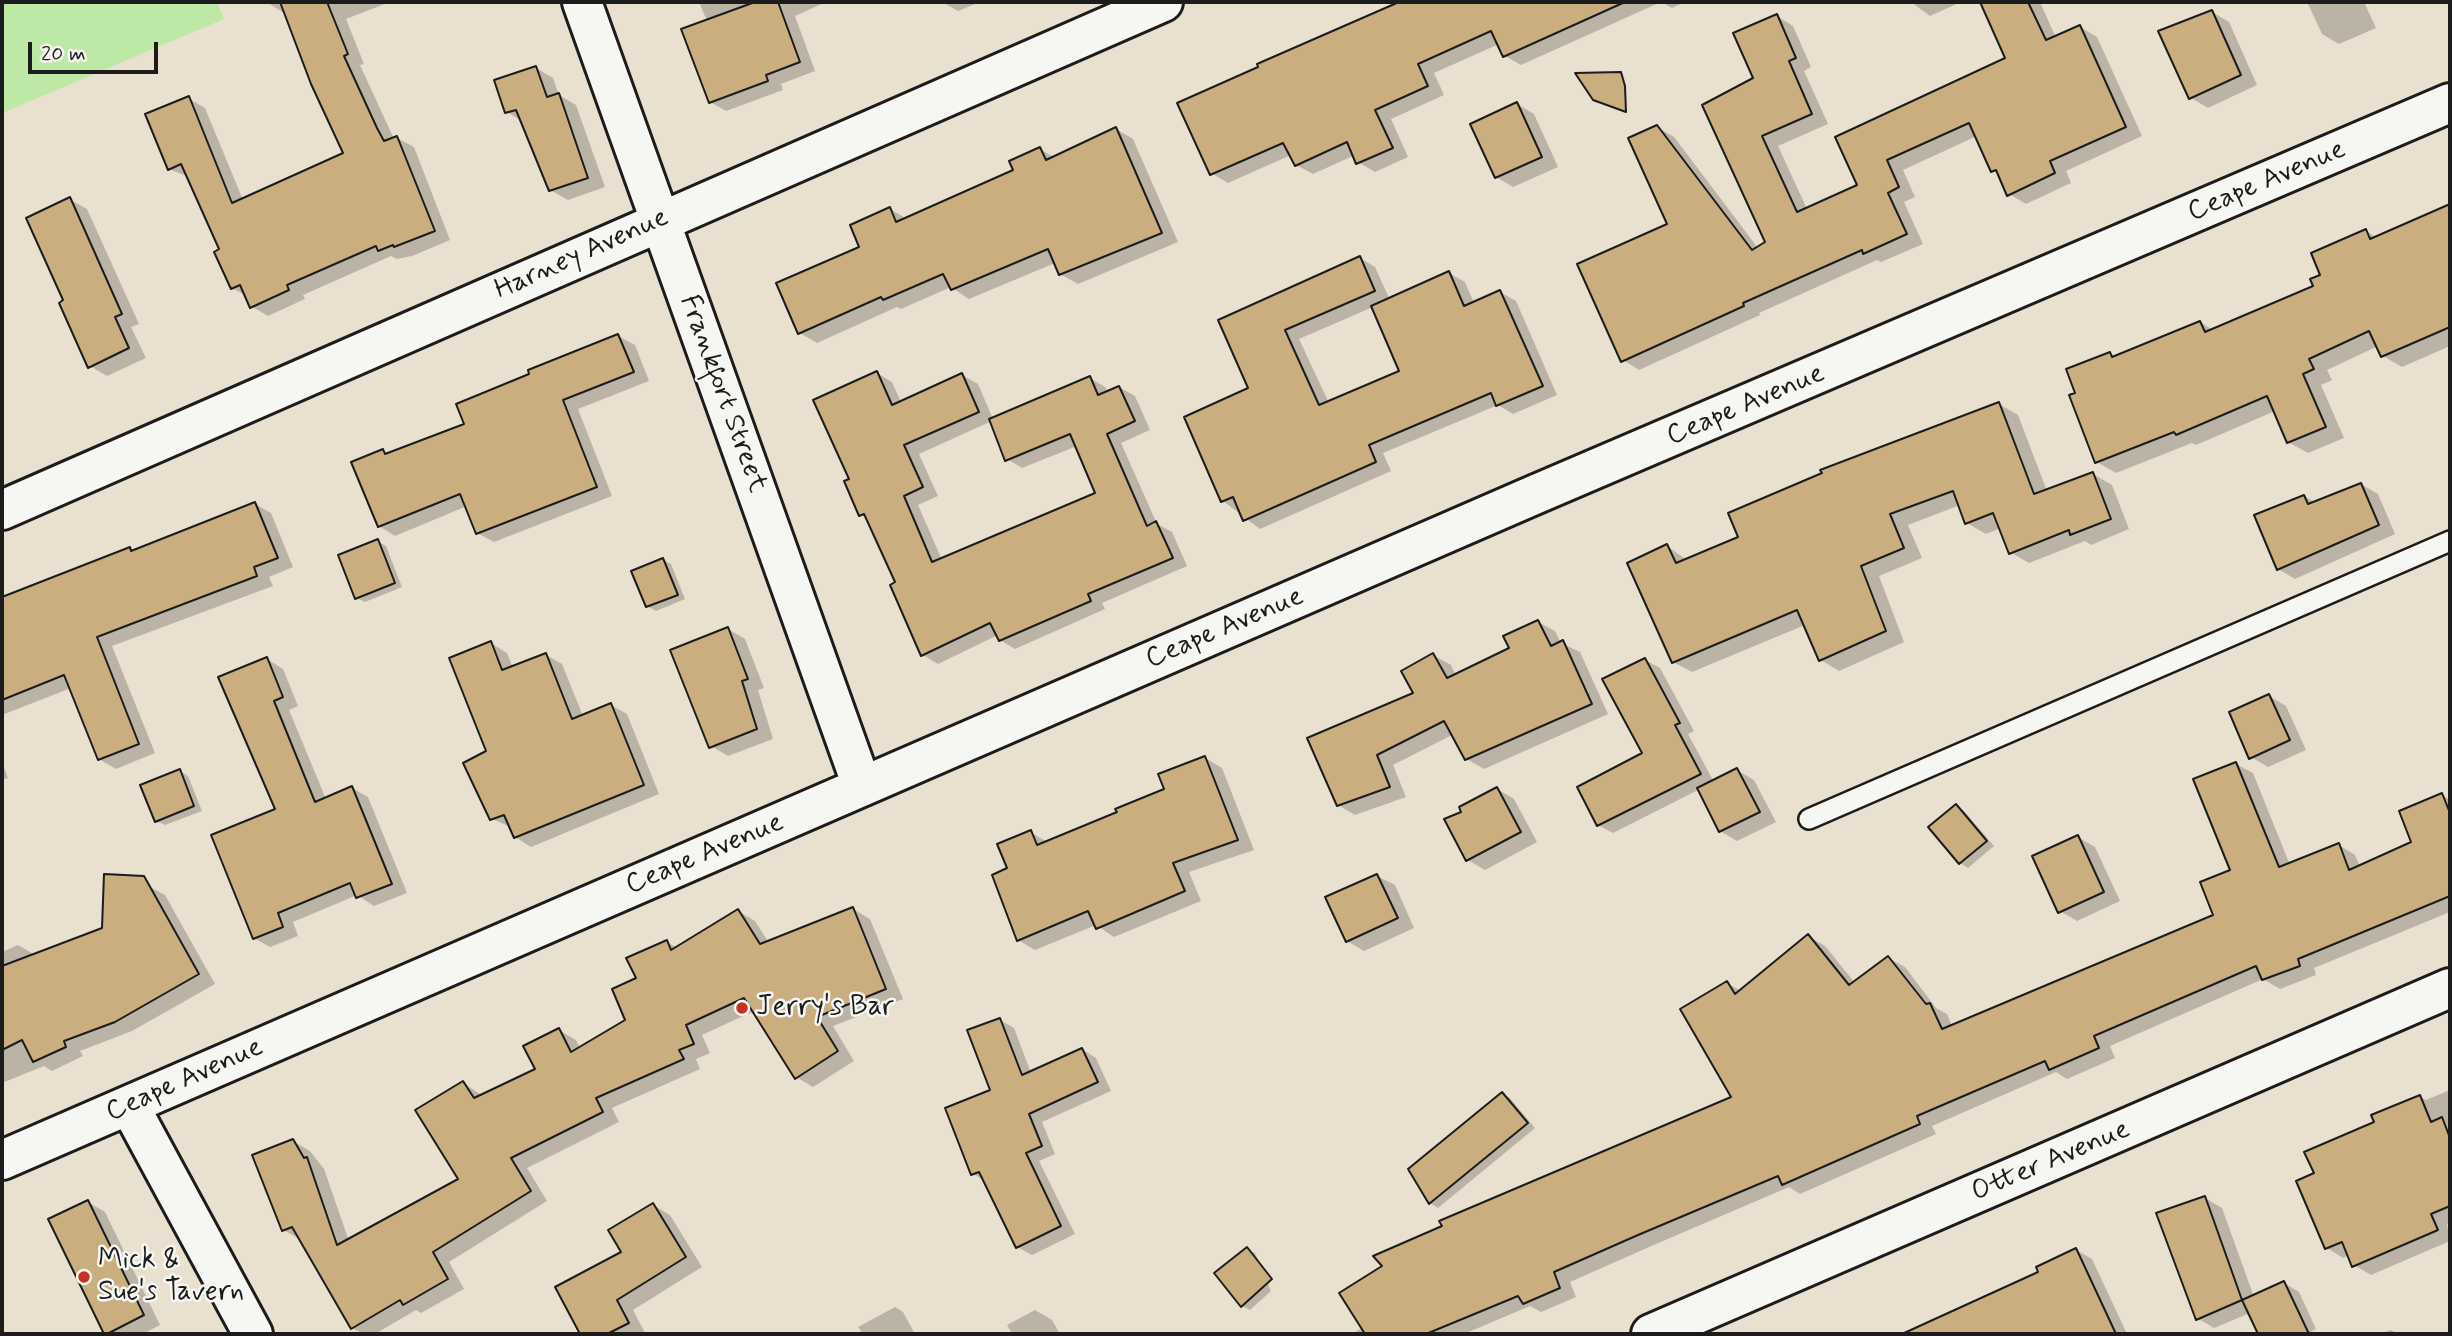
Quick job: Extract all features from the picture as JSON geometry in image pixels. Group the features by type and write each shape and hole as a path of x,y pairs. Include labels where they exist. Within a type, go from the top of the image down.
{"street":[{"name":"Frankfort Street","path":"582,2 862,786"},
{"name":"Harney Avenue","path":"2,510 1163,2"},
{"name":"Ceape Avenue","path":"2,1160 862,786 2450,103"},
{"name":"Otter Avenue","path":"1651,1334 2450,988"},
{"path":"129,1105 253,1334"}],"lane":[{"path":"1809,819 2450,541"}],"green space":[{"path":"2,2 217,2 224,19 2,113"}],"building":[{"path":"280,2 327,2 348,54 344,56 377,128 384,141 397,136 435,231 394,247 393,245 378,251 376,246 287,285 289,290 250,308 240,285 231,289 214,252 219,249 181,164 168,170 145,114 189,96 232,203 343,153 311,84"},
{"path":"755,2 778,2 800,62 766,75 768,81 709,103 681,29"},
{"path":"1399,2 1625,2 1503,57 1491,31 1418,64 1428,86 1375,110 1393,148 1356,164 1347,142 1295,166 1283,143 1210,175 1177,103 1258,67 1257,64"},
{"path":"1980,2 2028,2 2046,40 2080,25 2126,127 2050,161 2055,173 2007,196 1996,170 1991,172 1969,123 1887,160 1899,187 1888,193 1907,234 1863,254 1862,250 1743,303 1744,306 1621,362 1577,264 1667,224 1628,138 1657,125 1752,250 1765,242 1702,105 1753,78 1733,33 1777,14 1796,58 1789,61 1812,114 1762,136 1797,212 1857,185 1835,137 2005,58"},
{"path":"2212,10 2241,75 2189,99 2158,31"},
{"path":"536,66 547,97 559,93 588,178 549,191 516,110 505,113 494,80"},
{"path":"1621,72 1625,86 1626,112 1593,100 1575,73"},
{"path":"1517,102 1542,157 1495,178 1470,124"},
{"path":"1116,127 1162,233 1059,275 1048,249 951,290 943,274 883,300 881,297 798,334 776,283 859,247 850,225 890,207 896,222 1013,170 1009,161 1040,147 1046,160"},
{"path":"70,197 122,314 115,317 129,348 88,368 59,303 63,300 26,218"},
{"path":"2450,204 2450,327 2381,357 2369,331 2309,359 2314,369 2303,374 2326,427 2287,443 2267,396 2176,435 2174,432 2095,463 2069,395 2075,393 2066,369 2110,352 2112,357 2200,321 2205,332 2313,286 2310,279 2320,275 2311,253 2366,229 2370,239"},
{"path":"1360,256 1375,291 1285,330 1319,405 1399,371 1371,306 1449,271 1464,306 1500,290 1543,386 1496,406 1491,393 1369,445 1376,462 1243,521 1233,497 1221,502 1184,417 1248,388 1218,320"},
{"path":"618,334 634,372 563,400 597,487 476,534 460,494 378,527 351,462 383,449 385,454 464,424 456,404 529,374 528,370"},
{"path":"877,371 892,405 962,373 979,412 904,445 923,487 904,496 932,562 1095,493 1070,434 1005,461 989,419 1090,376 1098,395 1119,386 1135,421 1107,434 1147,526 1156,521 1173,558 1088,594 1091,601 999,641 990,623 921,656 890,585 895,582 864,514 859,516 844,481 849,479 813,400"},
{"path":"1999,402 2034,494 2093,472 2111,519 2070,535 2069,530 2009,554 1993,513 1965,524 1953,491 1890,514 1904,548 1861,566 1886,631 1819,661 1797,610 1672,663 1627,563 1667,544 1676,563 1738,537 1728,513 1822,473 1820,470"},
{"path":"2361,483 2379,525 2277,570 2254,515 2304,495 2308,504"},
{"path":"255,502 278,558 254,567 257,576 97,637 139,744 98,760 64,675 2,700 2,597 130,547 131,551"},
{"path":"378,539 395,583 355,599 338,555"},
{"path":"663,558 678,595 646,607 631,571"},
{"path":"1538,620 1551,646 1563,640 1592,704 1465,760 1444,721 1377,755 1390,787 1337,806 1307,738 1413,693 1401,671 1433,653 1447,678 1509,648 1503,636"},
{"path":"728,627 748,679 742,681 757,729 709,748 670,650"},
{"path":"491,641 502,670 546,653 572,719 611,703 644,785 514,838 504,815 490,820 463,763 486,751 449,658"},
{"path":"267,657 283,697 274,701 315,802 352,786 392,884 356,898 350,883 278,913 283,927 253,939 211,835 275,809 218,677"},
{"path":"1645,658 1680,723 1675,725 1701,774 1597,826 1577,787 1642,753 1602,679"},
{"path":"2269,694 2290,740 2249,759 2229,712"},
{"path":"1205,756 1238,840 1173,863 1185,891 1096,929 1088,911 1017,941 992,875 1007,868 997,844 1031,830 1037,845 1117,812 1115,809 1164,789 1158,774"},
{"path":"2236,762 2279,867 2339,843 2349,870 2411,842 2399,811 2442,793 2450,813 2450,896 2298,959 2300,966 2262,980 2256,966 2094,1036 2099,1048 2049,1070 2045,1061 1917,1116 1920,1124 1782,1185 1778,1176 1638,1235 1554,1272 1560,1288 1523,1304 1518,1296 1426,1334 1365,1334 1339,1293 1382,1266 1373,1256 1442,1226 1439,1221 1731,1097 1680,1009 1727,981 1735,994 1808,934 1849,985 1888,956 1926,1004 1930,1003 1942,1029 2213,915 2200,882 2230,870 2193,779"},
{"path":"1737,768 1760,812 1719,832 1697,788"},
{"path":"180,769 194,806 155,822 140,785"},
{"path":"1497,787 1521,832 1466,861 1444,819 1461,812 1459,807"},
{"path":"1956,804 1987,841 1959,864 1928,827"},
{"path":"2078,835 2104,892 2058,913 2032,856"},
{"path":"104,874 144,876 199,974 115,1022 64,1041 66,1047 33,1062 22,1040 2,1050 2,966 102,928"},
{"path":"1377,874 1398,918 1346,942 1325,897"},
{"path":"853,907 886,989 817,1017 838,1051 795,1079 744,998 686,1025 694,1044 679,1050 684,1059 596,1098 603,1112 511,1158 531,1191 433,1252 448,1279 403,1305 400,1300 351,1329 292,1227 282,1231 252,1155 293,1139 304,1158 307,1157 337,1245 458,1179 415,1110 463,1081 474,1098 535,1069 523,1046 559,1028 571,1052 625,1020 612,989 636,978 626,958 667,940 671,950 738,909 760,944"},
{"path":"1000,1018 1022,1075 1082,1048 1098,1082 1029,1114 1042,1146 1026,1153 1061,1226 1016,1248 979,1172 971,1175 945,1108 990,1090 967,1030"},
{"path":"1502,1092 1528,1123 1429,1204 1408,1169"},
{"path":"2420,1095 2431,1122 2442,1117 2450,1138 2450,1206 2431,1214 2438,1230 2352,1267 2342,1242 2325,1249 2296,1181 2314,1173 2304,1152 2374,1122 2371,1115"},
{"path":"2205,1196 2242,1300 2196,1320 2156,1213"},
{"path":"88,1200 144,1315 107,1334 104,1334 48,1219"},
{"path":"653,1203 686,1257 617,1300 629,1323 607,1334 580,1334 555,1287 621,1252 608,1230"},
{"path":"1247,1247 1272,1279 1241,1307 1214,1273"},
{"path":"2076,1248 2116,1334 1902,1334 2038,1272 2036,1267"},
{"path":"2284,1281 2309,1334 2258,1334 2242,1300"}],"place":[{"name":"Jerry's Bar","path":"742,1008"},
{"name":"Mick & Sue's Tavern","path":"84,1277"}]}
